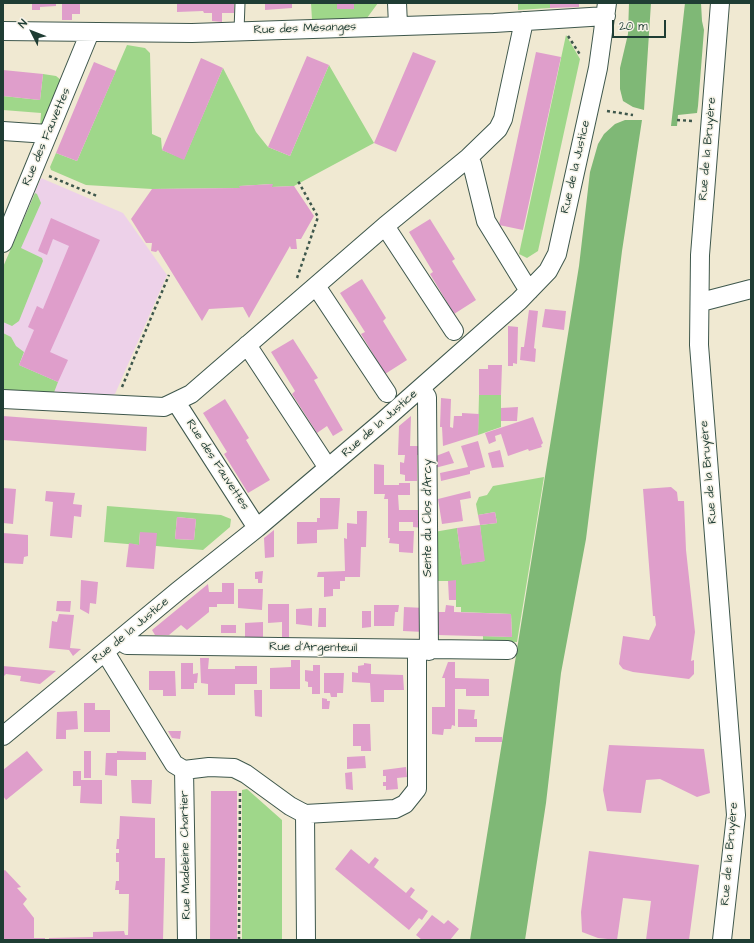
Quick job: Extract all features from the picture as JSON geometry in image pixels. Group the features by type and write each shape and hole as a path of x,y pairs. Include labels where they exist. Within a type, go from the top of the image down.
{"street":[{"path":"397,3 398,25"},
{"name":"Rue de la Bruyère","path":"720,3 701,250 700,352 736,815 722,940"},
{"name":"Rue des Mésanges","path":"3,31 192,33 524,21 606,9"},
{"name":"Rue de la Justice","path":"3,736 328,468 530,291 548,271 556,254 598,68 606,9"},
{"path":"3,399 164,407 191,394 385,226 468,158 494,133 503,119 524,21"},
{"name":"Rue des Fauvettes","path":"3,243 90,32"},
{"path":"3,131 48,134"},
{"path":"468,158 472,164 486,221 530,291"},
{"path":"385,226 454,331"},
{"path":"316,286 388,393"},
{"path":"701,302 751,289"},
{"path":"247,345 328,468"},
{"name":"Sente du Clos d'Arcy","path":"305,814 395,809 405,804 417,789 423,650 427,397 421,388"},
{"name":"Rue des Fauvettes","path":"176,402 257,528"},
{"name":"Rue d'Argenteuil","path":"119,640 127,645 508,650"},
{"path":"105,652 174,764 184,770 209,767 234,768 246,774 290,806 305,814 306,940"},
{"name":"Rue Madeleine Chartier","path":"184,770 187,940"}],"lane":[{"path":"239,31 240,3"}],"path":[{"path":"568,35 583,59"},
{"path":"607,111 633,115"},
{"path":"677,120 696,122"},
{"path":"48,176 97,196"},
{"path":"295,283 318,217 298,181"},
{"path":"119,394 169,275"},
{"path":"239,940 240,791"}],"shaded area":[{"path":"41,178 123,213 167,275 115,394 105,399 3,392 3,267"}],"green space":[{"path":"311,3 337,3 337,9 354,9 354,3 378,3 367,18 312,20"},
{"path":"518,3 550,3 550,8 518,10"},
{"path":"629,3 651,3 644,110 633,107 623,101 620,89 620,68 628,34"},
{"path":"685,3 701,3 704,30 698,106 697,113 678,115 677,126 671,126"},
{"path":"566,35 580,59 538,251 527,258 519,254"},
{"path":"127,45 145,48 150,53 152,134 161,138 162,150 184,159 223,68 256,132 268,147 290,156 329,65 374,143 294,186 272,187 272,184 240,186 240,188 152,189 86,185 51,170 50,167 56,153 77,161"},
{"path":"43,74 56,76 61,80 46,120 40,128 41,113 3,110 3,96 40,100"},
{"path":"625,120 642,120 622,251 586,539 561,673 546,803 525,940 470,940 579,266 590,172 598,144 604,134 615,124"},
{"path":"35,193 37,194 41,203 21,248 42,258 43,261 19,321 12,326 3,322 3,267"},
{"path":"3,333 11,337 16,346 24,352 19,365 58,382 53,395 3,392"},
{"path":"479,395 501,395 501,427 478,435"},
{"path":"544,477 517,642 483,641 483,636 512,637 511,614 461,612 461,607 456,607 456,581 435,581 434,532 457,528 462,564 484,561 480,525 497,523 495,512 478,515 476,504 479,497 487,495 493,486"},
{"path":"107,506 221,515 231,519 230,527 203,550 156,546 140,532 139,545 104,542","holes":["177,517 196,519 194,540 175,539"]},
{"path":"247,789 282,820 282,940 242,940 242,790"}],"building":[{"path":"32,3 56,3 56,6 40,7 40,10 32,10"},
{"path":"62,3 80,3 80,14 72,14 72,20 62,20"},
{"path":"177,3 234,4 234,13 222,13 222,22 212,21 212,13 204,13 203,11 177,12"},
{"path":"265,3 292,3 292,8 265,10"},
{"path":"337,3 354,3 354,9 337,9"},
{"path":"550,3 579,3 579,7 550,8"},
{"path":"413,52 436,61 396,152 374,143"},
{"path":"536,52 561,57 523,230 499,225"},
{"path":"307,56 329,65 290,156 268,147"},
{"path":"201,58 223,68 184,160 162,150"},
{"path":"94,62 116,71 77,161 56,153"},
{"path":"3,70 43,74 40,100 3,96"},
{"path":"273,184 272,187 294,186 314,216 301,239 296,239 297,249 291,249 290,246 249,318 243,307 209,309 202,321 158,250 156,252 151,251 152,243 146,243 131,219 152,189 240,188 239,186"},
{"path":"51,218 100,240 50,352 68,360 58,382 19,365 34,330 28,327 37,306 43,309 69,246 53,239 47,255 38,251"},
{"path":"430,219 455,259 452,261 476,300 454,314 430,274 433,272 409,232"},
{"path":"362,279 386,318 383,321 407,360 385,374 361,334 365,332 340,293"},
{"path":"545,309 566,311 564,330 542,327"},
{"path":"529,310 538,311 534,348 536,349 535,362 520,360 521,347 524,347"},
{"path":"508,326 518,327 517,364 513,363 513,366 508,366"},
{"path":"293,339 318,378 314,380 343,430 333,436 327,426 317,433 292,394 295,391 271,352"},
{"path":"488,365 502,365 501,395 479,395 479,369 488,369"},
{"path":"441,398 451,399 450,427 453,428 454,416 462,416 462,413 479,414 478,435 443,446 442,427 440,427"},
{"path":"225,399 249,438 246,440 270,480 248,493 224,454 227,452 203,413"},
{"path":"518,407 517,421 501,421 501,408"},
{"path":"3,416 147,427 146,451 3,440"},
{"path":"411,416 410,446 422,446 423,455 417,455 417,481 405,481 405,475 400,474 400,462 404,463 405,455 398,455 399,426"},
{"path":"533,417 543,443 541,445 542,447 529,451 528,449 508,456 501,434 495,436 496,441 489,444 485,433"},
{"path":"478,441 485,467 470,471 470,474 441,481 440,473 468,467 461,446"},
{"path":"500,450 504,467 492,468 488,453"},
{"path":"449,451 454,463 435,468 436,456"},
{"path":"374,464 384,465 384,485 410,483 410,495 398,495 399,510 424,510 424,528 413,527 413,522 399,522 399,531 414,531 413,553 399,552 399,544 389,543 388,499 384,499 385,494 374,494"},
{"path":"671,487 677,492 678,501 684,501 686,550 695,632 691,661 694,660 694,674 689,679 633,672 623,669 619,664 623,636 649,640 656,625 655,616 653,616 643,489"},
{"path":"3,488 16,489 13,524 3,523"},
{"path":"46,491 75,493 73,504 82,505 81,517 74,516 72,538 50,536 53,502 45,501"},
{"path":"470,491 471,498 460,500 463,521 442,524 438,499"},
{"path":"320,498 340,498 338,529 317,530 317,543 297,544 297,522 317,522 317,518 320,518"},
{"path":"357,511 367,511 366,547 361,547 360,577 345,577 345,581 340,581 340,589 333,589 333,596 324,597 324,577 317,577 318,572 345,571 344,538 347,539 347,523 357,524"},
{"path":"495,512 497,523 480,525 478,515"},
{"path":"177,517 196,519 194,540 175,539"},
{"path":"480,525 485,561 462,565 457,528"},
{"path":"274,530 274,557 265,558 264,538"},
{"path":"140,532 157,533 154,569 126,567 129,543 139,545"},
{"path":"3,533 28,535 28,556 24,557 23,564 3,563"},
{"path":"263,571 262,583 258,583 258,579 255,579 255,572"},
{"path":"81,580 98,582 96,604 90,603 89,614 80,609"},
{"path":"456,580 456,600 449,600 448,581"},
{"path":"222,583 234,583 234,604 217,604 217,607 209,607 209,612 187,630 181,625 169,635 155,635 152,630 208,584 209,592 222,592"},
{"path":"238,589 263,589 262,610 238,608"},
{"path":"57,601 71,601 70,612 56,611"},
{"path":"268,604 289,604 289,638 282,637 282,622 268,623"},
{"path":"374,605 399,605 398,612 395,612 394,626 374,626"},
{"path":"446,605 454,606 454,612 511,614 512,637 437,635 438,612 445,612"},
{"path":"404,607 425,608 424,632 403,631"},
{"path":"312,608 312,626 296,624 296,609"},
{"path":"319,608 326,608 326,627 318,627"},
{"path":"362,611 371,611 371,627 362,628"},
{"path":"59,614 74,615 70,648 81,649 73,656 69,650 49,648 52,621 57,622"},
{"path":"263,622 263,637 245,637 245,623"},
{"path":"221,625 236,625 236,633 221,633"},
{"path":"200,658 209,658 208,669 235,669 235,666 257,666 257,684 235,684 235,695 208,695 208,684 201,683"},
{"path":"291,660 300,660 300,689 270,689 270,668 291,667"},
{"path":"448,662 455,662 455,678 489,679 489,696 466,696 466,689 455,689 455,726 452,725 451,729 444,729 443,735 432,734 432,707 445,707 445,678 442,678"},
{"path":"181,663 193,663 193,674 198,673 197,683 194,683 194,689 181,689"},
{"path":"364,663 371,664 371,674 403,675 404,690 384,690 384,702 371,702 370,683 352,682 352,672 358,673 358,666 364,665"},
{"path":"313,665 320,665 320,694 312,694 312,687 308,687 308,682 305,681 305,670 313,671"},
{"path":"3,666 56,671 40,684 20,681 21,676 6,674 3,677"},
{"path":"149,671 175,671 176,696 163,696 163,690 149,690"},
{"path":"324,673 344,673 343,693 337,693 337,697 331,697 330,693 324,693"},
{"path":"254,690 262,690 262,717 255,716"},
{"path":"322,698 330,701 329,709 322,709"},
{"path":"84,703 95,703 95,710 110,710 110,732 84,732"},
{"path":"458,709 475,710 474,719 477,719 477,727 458,727"},
{"path":"77,711 78,729 66,730 66,739 56,739 57,712"},
{"path":"353,724 370,724 371,751 361,751 361,746 353,746"},
{"path":"168,731 181,731 180,739 172,738"},
{"path":"475,737 502,737 502,742 475,742"},
{"path":"609,745 704,749 710,793 697,797 660,779 646,780 641,813 607,811 603,790"},
{"path":"27,751 43,770 6,800 3,796 3,770"},
{"path":"84,751 91,751 91,778 84,778"},
{"path":"117,751 146,752 146,760 117,760 117,776 105,775 106,753 117,753"},
{"path":"365,756 366,768 347,769 347,757"},
{"path":"406,767 407,777 397,778 398,789 386,790 386,786 383,786 383,782 386,782 386,776 383,776 383,770"},
{"path":"73,771 81,771 81,780 102,780 102,804 80,803 81,786 73,786"},
{"path":"352,772 353,790 346,789 345,773"},
{"path":"131,780 152,780 151,804 132,803"},
{"path":"211,791 237,791 237,940 210,940"},
{"path":"120,816 155,818 155,858 165,858 163,940 49,940 49,938 93,937 93,932 124,931 125,935 128,935 129,894 119,894 119,890 115,890 116,881 119,881 119,862 116,862 116,853 119,853 119,849 116,849 117,839 119,839"},
{"path":"351,849 369,864 375,857 379,860 374,867 406,893 411,887 415,890 410,897 428,911 422,920 419,918 409,930 335,869"},
{"path":"589,851 699,865 689,940 646,940 651,901 623,898 617,940 598,938 582,932 581,912"},
{"path":"5,870 21,887 17,888 27,899 23,904 34,918 34,938 45,938 45,940 4,940 3,871"},
{"path":"432,915 444,924 448,920 459,929 450,940 422,940 416,935"}]}
